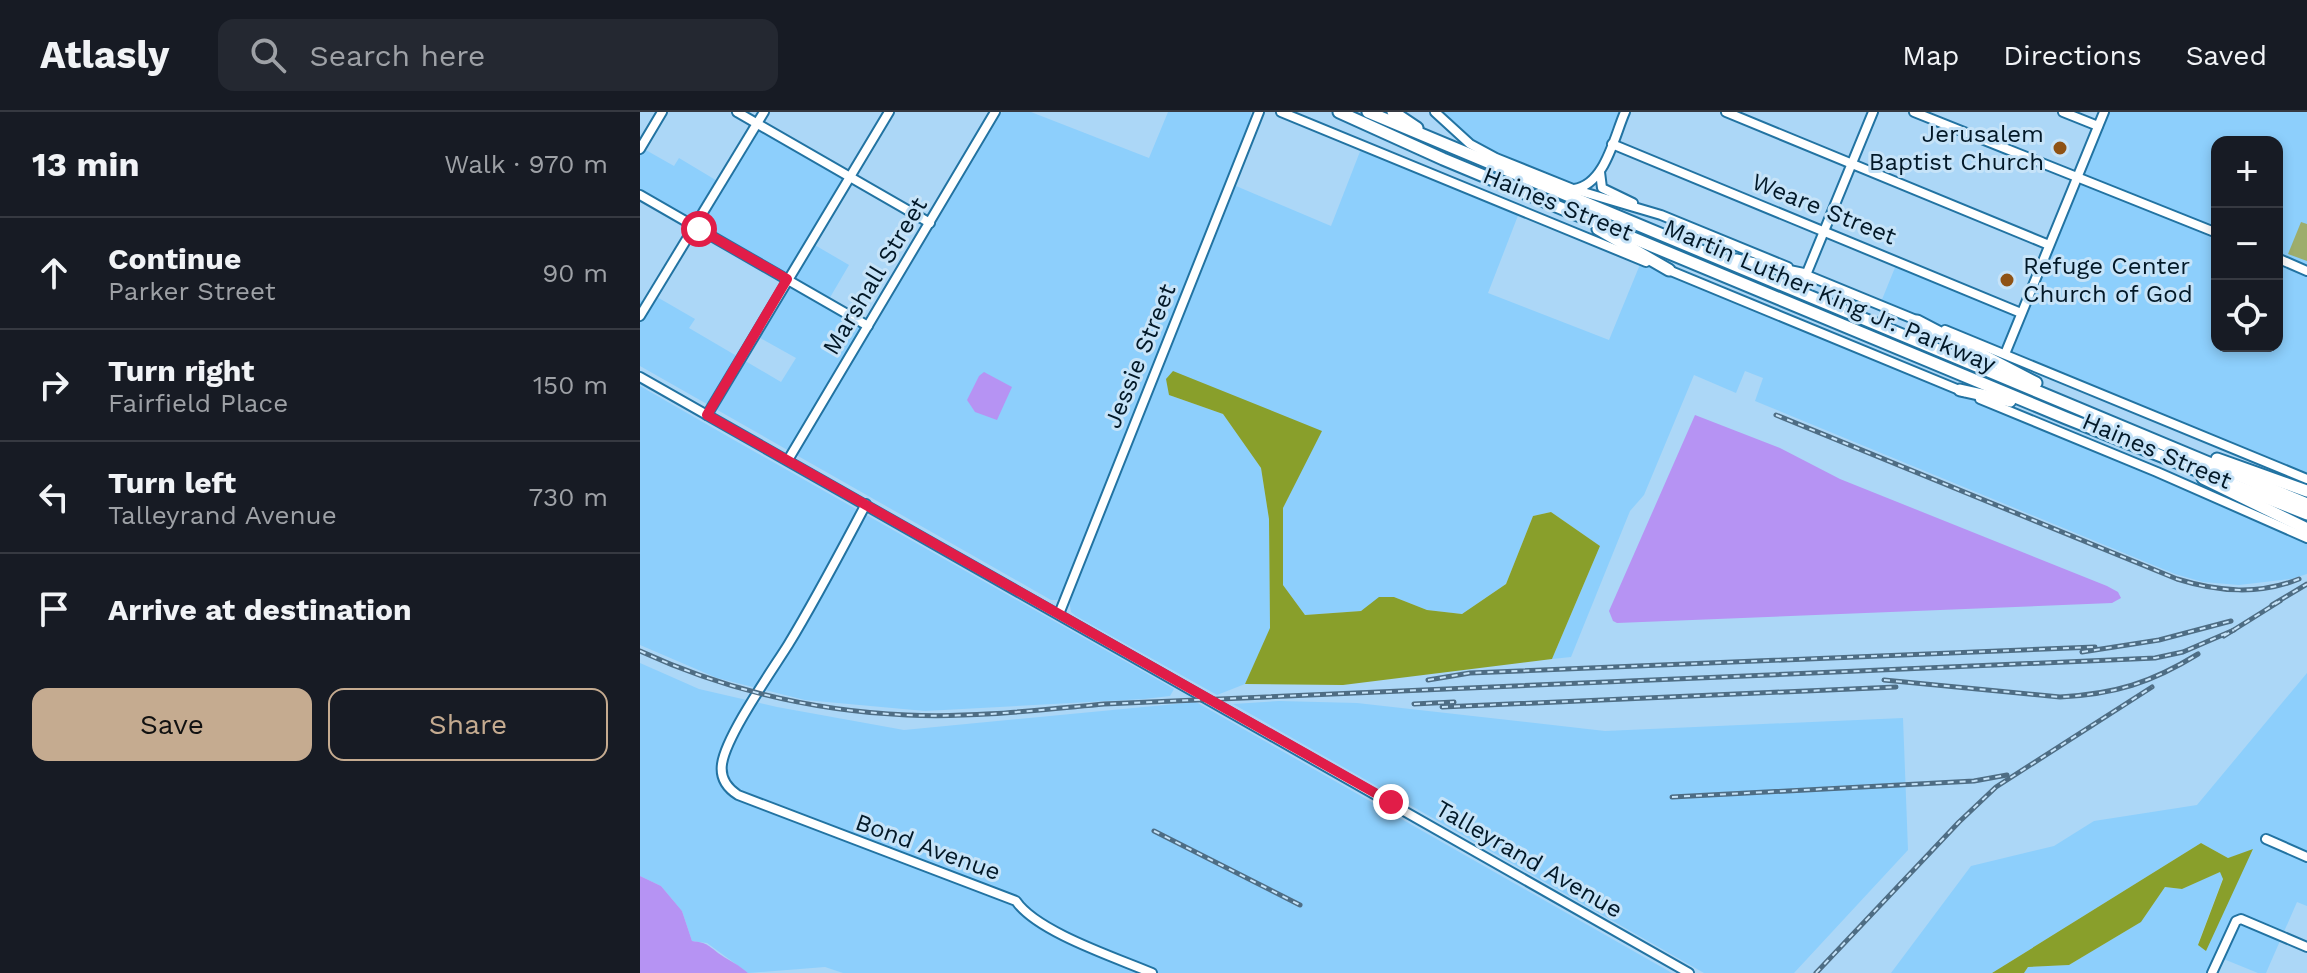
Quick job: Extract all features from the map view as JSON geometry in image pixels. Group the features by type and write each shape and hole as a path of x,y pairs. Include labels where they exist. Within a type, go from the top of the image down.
{"highway":[{"name":"Martin Luther King Jr. Parkway","path":"1339,112 2066,418 2307,514"},
{"name":"Martin Luther King Jr. Parkway","path":"1368,112 2307,504"},
{"path":"1393,112 1444,146"},
{"path":"1559,207 1669,270"},
{"path":"1683,245 1806,275"},
{"path":"1917,321 2093,413"},
{"path":"1960,390 2066,418"},
{"path":"2128,428 2307,491"},
{"path":"2183,465 2234,495 2307,529"}],"street":[{"path":"640,149 662,112"},
{"path":"737,112 930,223"},
{"path":"640,316 764,112"},
{"path":"707,415 889,112"},
{"name":"Marshall Street","path":"788,460 995,112"},
{"name":"Jessie Street","path":"1059,614 1259,112"},
{"name":"Haines Street","path":"1281,112 1960,390 2307,538"},
{"name":"Haines Street","path":"1435,112 1476,148 1573,189 1661,215 2307,479"},
{"path":"1573,189 1590,184 1600,172 1625,112"},
{"path":"1726,112 2049,245"},
{"path":"1806,275 1873,112"},
{"path":"1914,112 2211,231"},
{"path":"2063,112 2098,126"},
{"path":"2005,354 2104,112"},
{"name":"Weare Street","path":"1612,144 2021,313"},
{"path":"1600,172 1600,184 1606,191 1661,215"},
{"path":"640,195 868,326"},
{"path":"2283,261 2307,271"},
{"name":"Talleyrand Avenue","path":"640,377 1689,973"},
{"name":"Bond Avenue","path":"866,504 816,598 731,742 721,769 727,786 738,795 1016,901 1024,913 1069,938 1152,973"},
{"path":"2266,839 2307,857"},
{"path":"2212,973 2236,921 2241,919 2307,947"}],"shaded area":[{"path":"1002,112 1031,112 1149,158 1168,112 1251,112 1062,596 1057,600 1051,600 640,366 640,300 650,306 657,297 695,319 689,328 781,382 796,358 760,338 790,286 640,201 640,155 644,149 674,166 679,158 724,185 760,128 852,181 813,244 849,265 825,306 871,332"},
{"path":"1439,112 1619,112 1595,173 1587,184 1573,186 1484,149"},
{"path":"2108,112 2307,112 2307,475 1881,302 1896,265 2025,317"},
{"path":"1361,149 1519,213 1488,293 1609,340 1641,262 2187,488 2307,542 2307,574 2239,585 2203,582 2175,574 1755,401 1763,378 1745,371 1736,393 1694,375 1644,495 1630,511 1571,657 1552,659 1600,546 1551,512 1533,516 1506,584 1462,614 1427,610 1394,597 1361,611 1305,615 1283,585 1283,508 1321,431 1169,395 1223,414 1261,468 1269,519 1270,629 1245,684 1217,695 1076,616 1071,612 1069,600 1236,186 1331,226"},
{"path":"984,372 1012,387 997,420 975,412 967,400"},
{"path":"640,386 1174,689 1170,696 925,711 805,700 717,678 640,645"},
{"path":"1695,415 1780,448 1840,479 2107,586 2118,592 2121,598 2112,603 1617,623 1609,611"},
{"path":"640,663 699,689 904,730 1196,702 1672,973 843,973 825,967 748,973 707,943 692,941 682,911 661,886 640,876"},
{"path":"2307,673 2307,906 2297,902 2266,973 2258,973 2221,958 2214,973 2024,973 2028,967 2069,965 2141,922 2165,887 2182,889 2221,871 2223,878 2198,944 2253,850 2228,858 2201,843 1992,973 1891,973 1971,866 2054,846 2094,821 2197,805"},
{"path":"1279,701 1357,703 1605,731 1903,718 1908,850 1794,973 1704,973 1233,704"},
{"path":"640,876 661,886 682,911 692,941 708,945 748,973 640,973"}],"green space":[{"path":"2301,222 2307,224 2307,261 2288,254"},
{"path":"1173,371 1322,431 1283,508 1283,585 1305,615 1361,611 1379,597 1394,597 1427,610 1462,614 1506,584 1533,516 1551,512 1600,546 1552,659 1343,685 1245,684 1270,628 1269,519 1261,468 1223,414 1169,395 1166,379"},
{"path":"2201,843 2228,858 2253,849 2206,951 2198,945 2223,879 2220,872 2182,889 2165,887 2141,922 2069,965 2028,967 2024,973 1992,973"}],"railway":[{"path":"1776,415 2177,579 2208,587 2239,590 2269,588 2299,579"},
{"path":"2272,605 2307,584"},
{"path":"2224,636 2280,601"},
{"path":"2082,652 2159,640 2231,621"},
{"path":"640,651 704,677 804,703 872,713 956,715 1104,704 2155,658 2183,652 2234,630"},
{"path":"1428,680 1470,673 2095,647"},
{"path":"1884,680 2060,697 2132,685 2164,673 2198,654"},
{"path":"1442,707 1896,687"},
{"path":"1816,973 1996,787 2152,687"},
{"path":"1414,704 1454,702"},
{"path":"1672,797 1974,781 2007,775"},
{"path":"1154,831 1300,905"}],"place":[{"name":"Jerusalem Baptist Church","path":"2060,148"},
{"name":"Refuge Center Church of God","path":"2007,280"}],"route":[{"path":"699,229 787,279 707,415 1391,802"}]}
